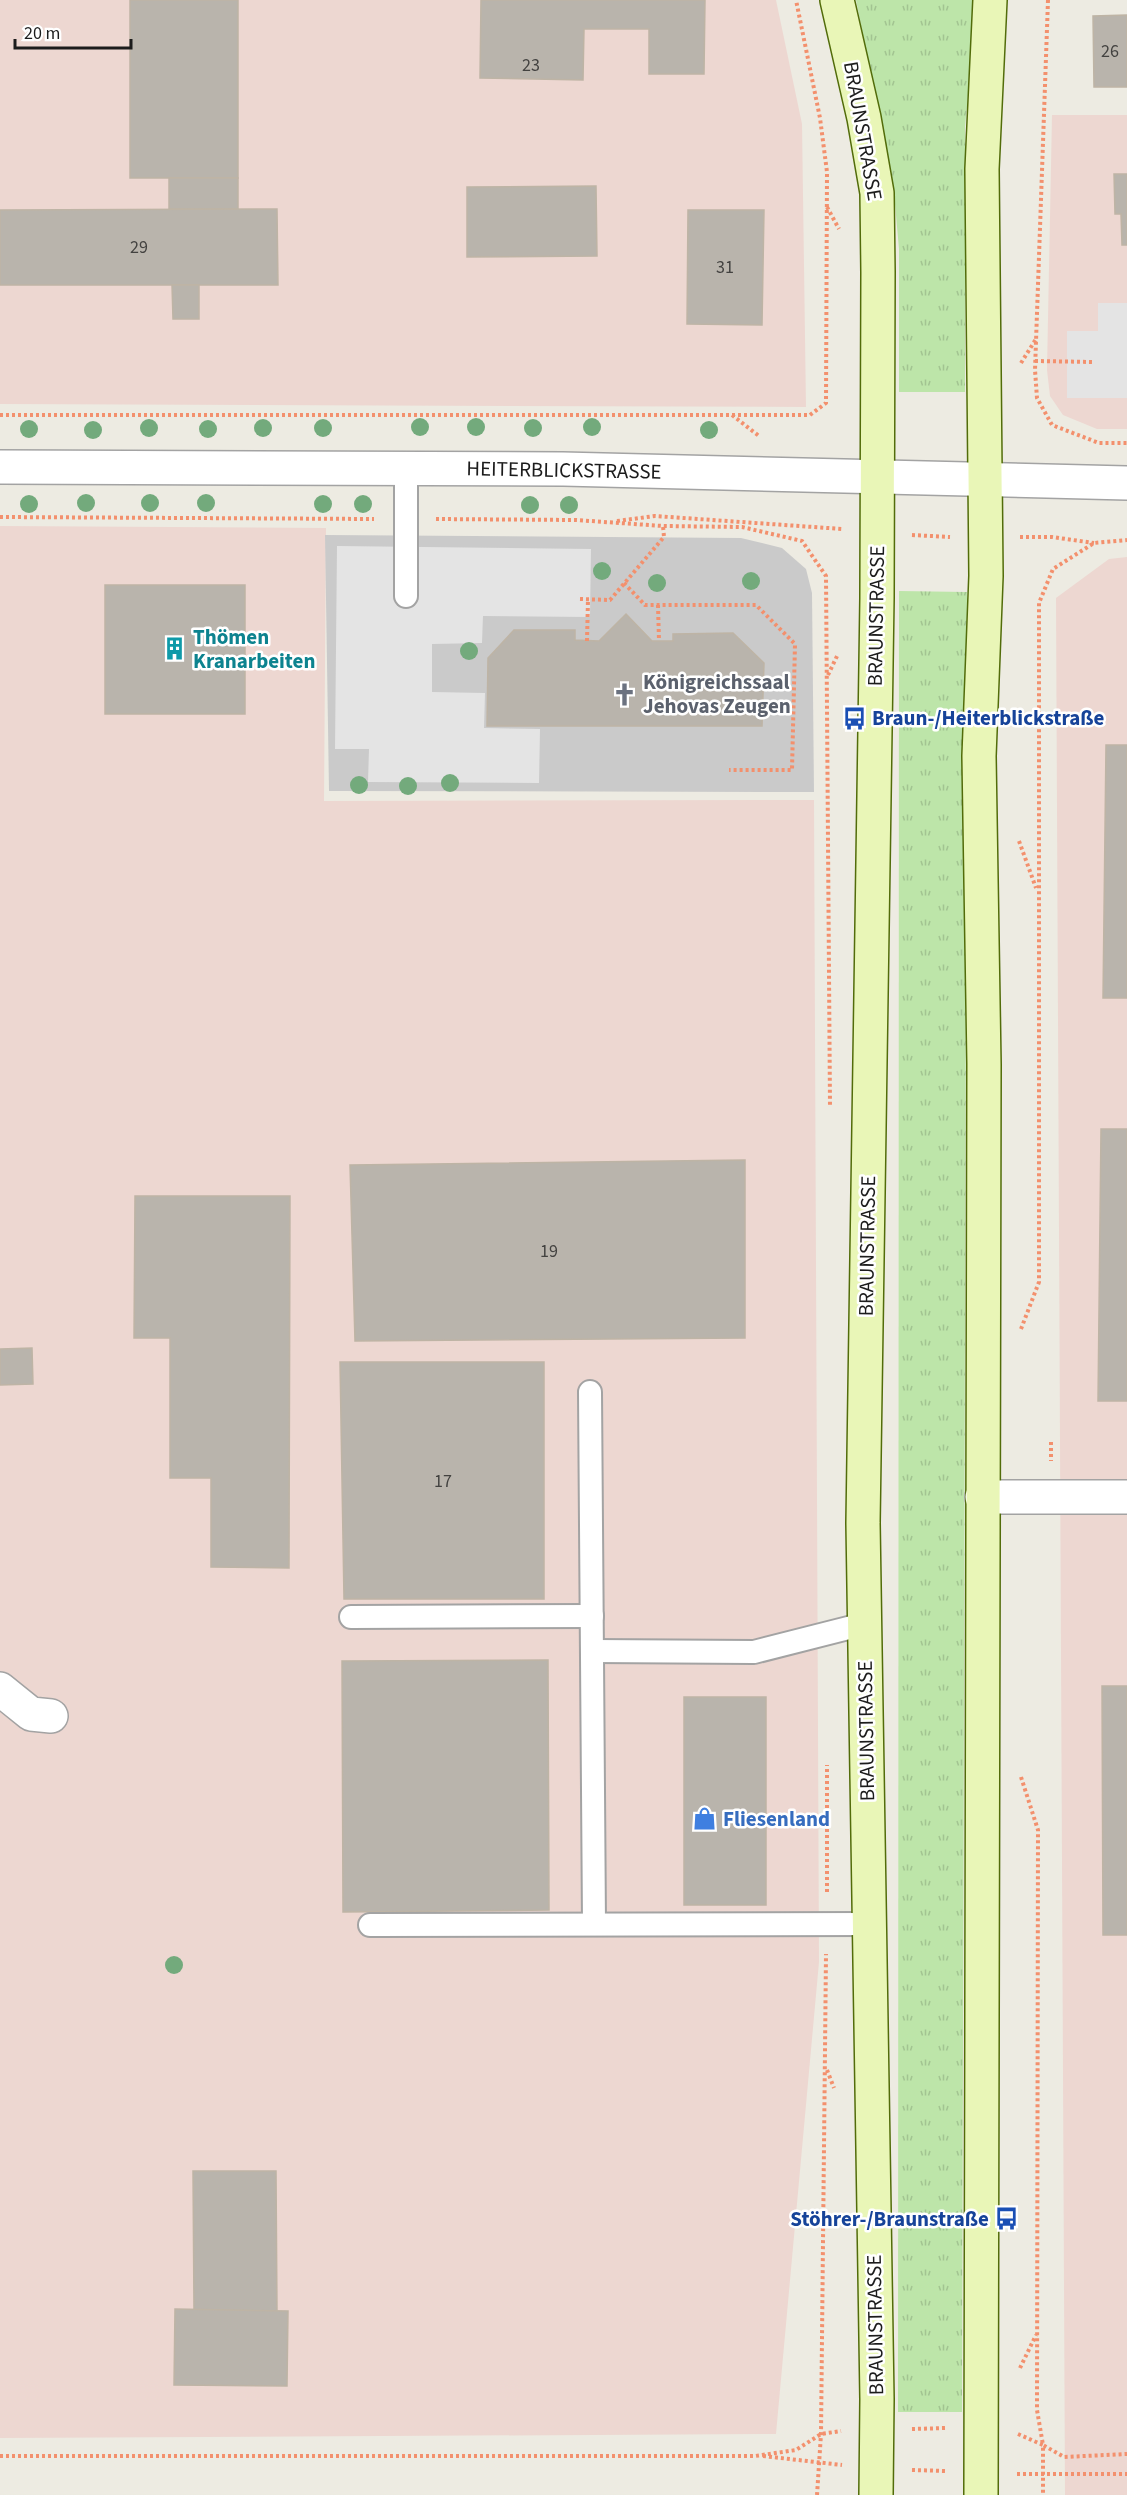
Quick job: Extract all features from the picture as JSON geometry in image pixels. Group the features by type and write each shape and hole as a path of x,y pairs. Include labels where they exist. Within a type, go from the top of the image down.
{"main road":[{"name":"BRAUNSTRASSE","path":"837,0 864,118 877,193 877,476 863,1523 871,1924 876,2481"},
{"path":"981,2484 984,1064 979,756 986,576 982,169 990,0"}],"street":[{"name":"HEITERBLICKSTRASSE","path":"0,467 406,467 1127,483"},
{"path":"982,1497 1127,1497"},
{"path":"0,1689 31,1714 51,1716"}],"lane":[{"path":"406,467 406,596"},
{"path":"590,1392 594,1923"},
{"path":"351,1617 592,1616"},
{"path":"593,1651 754,1652 864,1624"},
{"path":"370,1924 871,1924"}],"path":[{"path":"0,416 810,415 826,403 827,172 820,118 796,0"},
{"path":"1048,0 1035,361 1037,398 1052,425 1099,443 1127,443"},
{"path":"1035,361 1093,362"},
{"path":"0,517 576,520 663,526 742,527 802,541 826,576 830,1115"},
{"path":"580,600 610,600 664,537 663,526"},
{"path":"1017,1338 1039,1282 1039,603 1053,569 1094,543 1127,540"},
{"path":"624,583 645,605 756,605 795,644 792,770 729,770"},
{"path":"587,641 588,600"},
{"path":"658,605 659,641"},
{"path":"817,2495 821,2434 826,2067 827,1761"},
{"path":"1038,1830 1037,2410 1043,2445 1064,2457 1127,2454"},
{"path":"1017,2374 1037,2333"},
{"path":"755,2456 796,2450 821,2434"},
{"path":"0,2456 755,2456 819,2463 876,2481 981,2484 1127,2474"}],"shaded area":[{"path":"0,0 776,0 802,124 806,407 0,404"},
{"path":"1052,115 1127,115 1127,429 1097,429 1063,415 1050,396 1047,370"},
{"path":"1098,303 1127,303 1127,398 1067,398 1067,331 1098,331"},
{"path":"0,526 326,528 324,801 814,800 819,1962 776,2434 0,2438"},
{"path":"325,535 741,538 782,548 806,569 812,593 814,792 329,791"},
{"path":"337,546 591,549 590,617 483,616 482,643 432,644 432,692 485,693 484,728 540,729 539,783 368,782 369,749 335,749"},
{"path":"1127,557 1127,2495 1065,2495 1056,598 1109,559"}],"green space":[{"path":"856,0 977,0 965,127 965,392 899,392 899,249 894,193"},
{"path":"899,591 967,592 962,2412 898,2412"}],"building":[{"path":"130,0 238,0 238,178 130,178"},
{"path":"481,0 705,0 704,74 649,74 649,29 584,29 583,80 480,78"},
{"path":"1127,15 1127,87 1094,87 1093,16"},
{"path":"1114,174 1127,174 1127,245 1122,245 1121,214 1115,214"},
{"path":"169,178 238,178 238,209 169,209"},
{"path":"596,186 597,256 467,257 467,187"},
{"path":"277,209 278,285 0,285 0,210"},
{"path":"688,210 764,210 762,325 687,324"},
{"path":"172,285 199,285 199,319 173,319"},
{"name":"Thömen Kranarbeiten","path":"105,585 245,585 245,714 105,714"},
{"name":"Königreichssaal Jehovas Zeugen","path":"626,614 652,641 673,641 673,634 733,633 764,663 762,726 487,726 488,658 514,630 575,630 575,640 599,641"},
{"path":"1106,745 1127,745 1127,998 1103,998"},
{"path":"1101,1129 1127,1129 1127,1401 1098,1401"},
{"path":"745,1160 745,1338 355,1341 350,1165"},
{"path":"135,1196 290,1196 289,1568 211,1567 211,1478 170,1478 170,1338 134,1338"},
{"path":"32,1348 33,1384 0,1385 0,1349"},
{"path":"340,1362 544,1362 544,1599 344,1599"},
{"path":"548,1660 549,1910 343,1912 342,1661"},
{"path":"1102,1686 1127,1686 1127,1935 1103,1935"},
{"path":"684,1697 766,1697 766,1905 684,1905"},
{"path":"193,2171 276,2171 277,2311 194,2310"},
{"path":"175,2309 288,2311 287,2386 174,2385"}],"place":[{"name":"Thömen Kranarbeiten","path":"175,649"},
{"name":"Königreichssaal Jehovas Zeugen","path":"625,694"},
{"name":"Braun-/Heiterblickstraße","path":"854,718"},
{"name":"Fliesenland","path":"705,1819"},
{"name":"Stöhrer-/Braunstraße","path":"1007,2219"}]}
